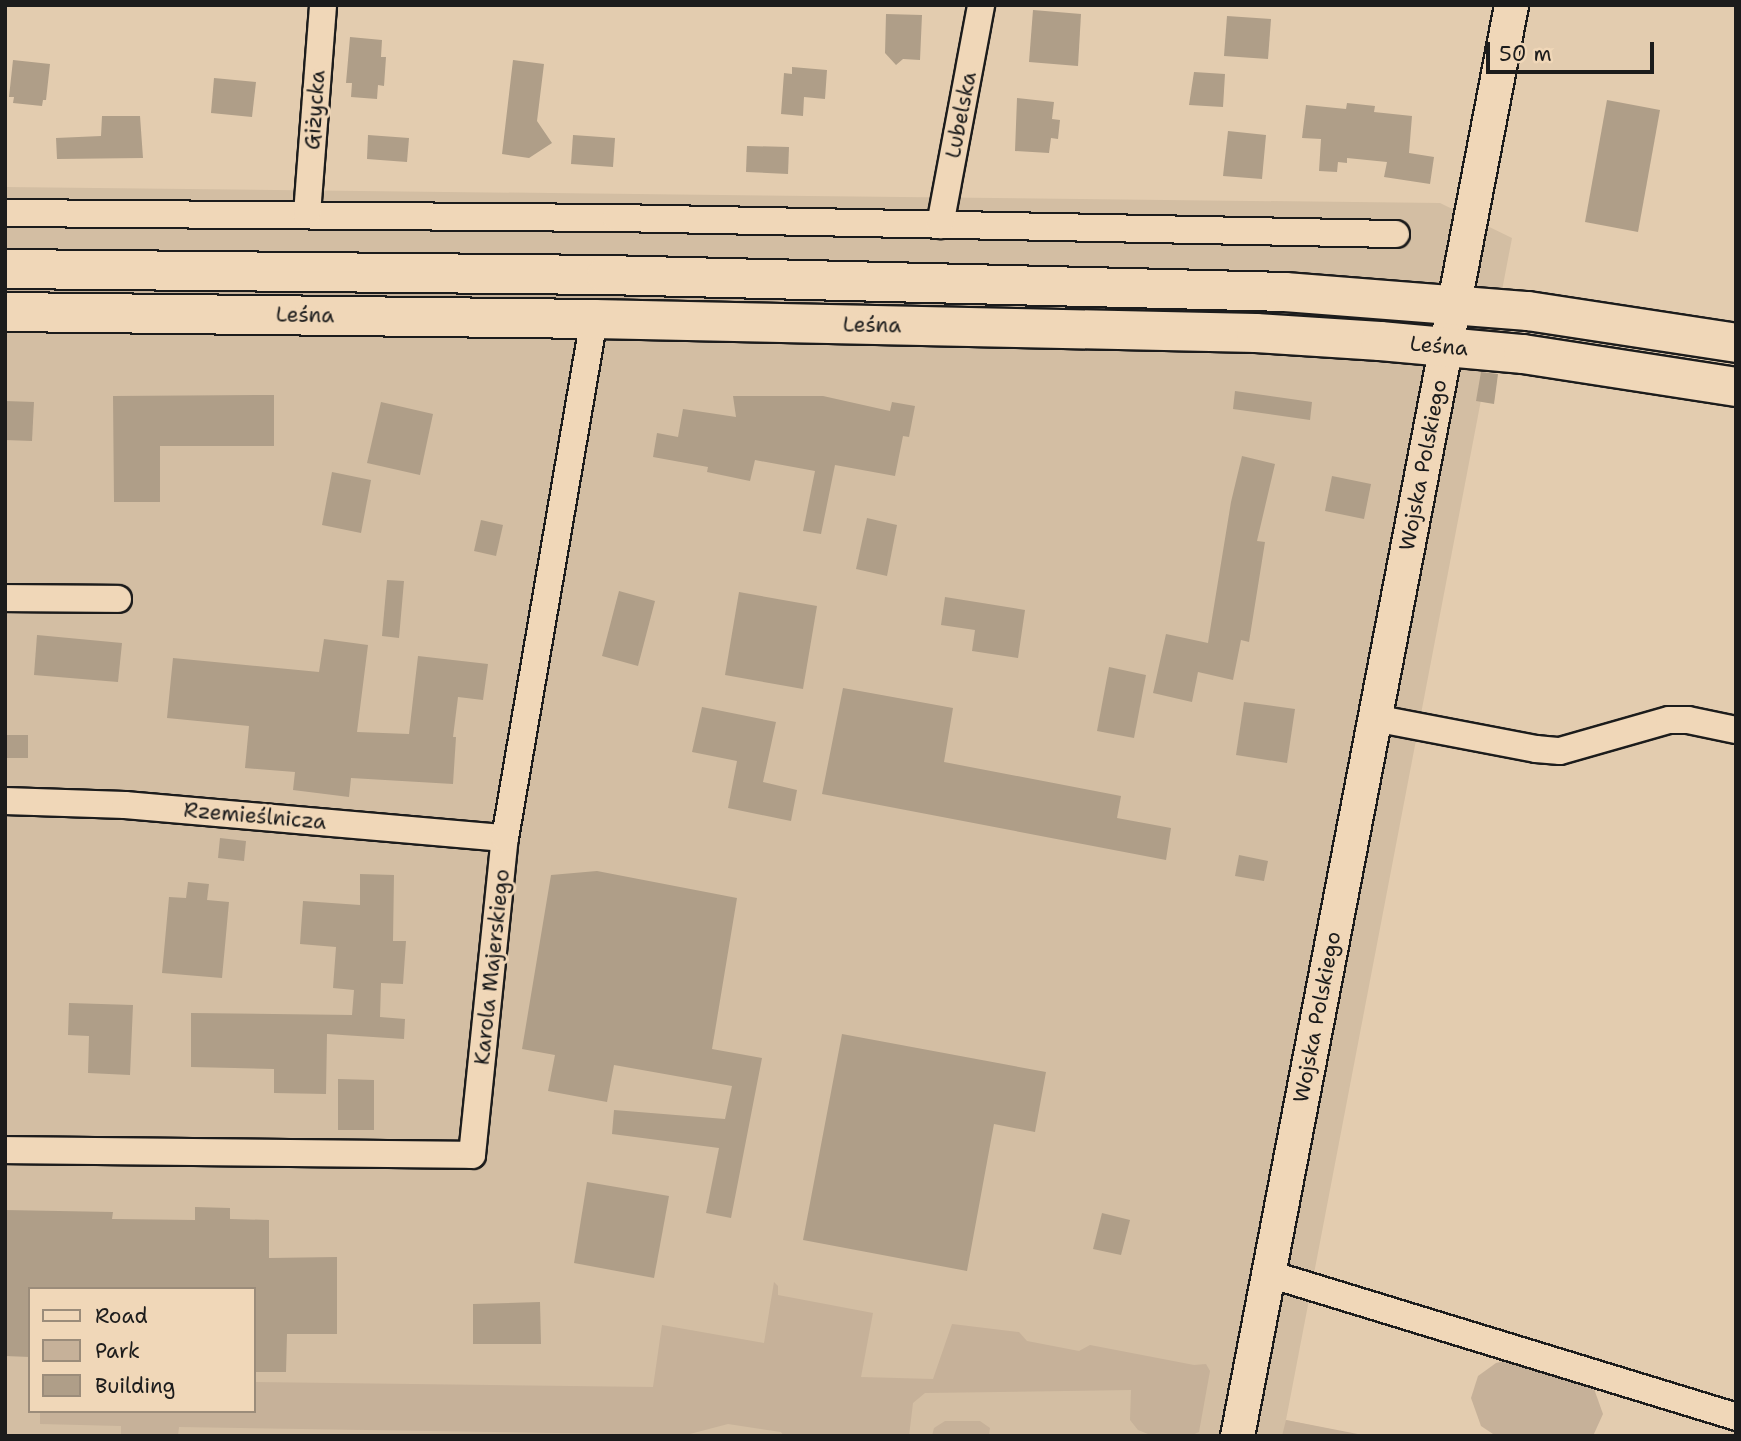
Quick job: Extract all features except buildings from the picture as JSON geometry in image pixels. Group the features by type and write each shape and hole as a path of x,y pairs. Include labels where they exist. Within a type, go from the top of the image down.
{"main road":[{"name":"Leśna","path":"5,269 606,275 1175,288 1454,303 1546,313 1736,343"},
{"name":"Leśna","path":"5,312 594,319 1256,333 1446,346 1604,366 1736,387"}],"street":[{"name":"Giżycka","path":"307,215 323,5"},
{"name":"Lubelska","path":"940,225 981,5"},
{"name":"Wojska Polskiego","path":"1237,1436 1266,1273 1511,5"},
{"path":"5,213 307,215 1396,234"},
{"name":"Karola Majerskiego","path":"5,1150 472,1154 505,838 594,319"},
{"path":"5,598 118,599"},
{"path":"1374,718 1536,749 1560,751 1669,720 1688,720 1736,730"},
{"name":"Rzemieślnicza","path":"5,801 125,805 505,838"},
{"path":"1266,1273 1736,1416"}],"shaded area":[{"path":"5,187 1440,203 1512,238 1286,1420 1363,1436 5,1436"}],"green space":[{"path":"5,287 1191,299 1368,316 1203,308 1095,312 5,299"},
{"path":"774,1282 778,1286 778,1295 873,1313 861,1377 933,1379 952,1324 1019,1332 1027,1341 1079,1351 1090,1345 1194,1365 1206,1364 1210,1371 1199,1432 1190,1436 1153,1436 1138,1430 1130,1420 1131,1390 925,1393 913,1403 909,1436 784,1436 781,1432 728,1424 686,1435 179,1427 178,1436 121,1436 121,1426 40,1424 40,1413 256,1413 256,1382 653,1387 662,1325 764,1343"},
{"path":"1516,1358 1593,1386 1603,1414 1593,1436 1496,1436 1481,1426 1471,1398 1478,1376 1496,1363"},
{"path":"1286,1420 1368,1436 1282,1436"},
{"path":"945,1421 980,1421 990,1428 989,1435 932,1436 934,1428"}]}
